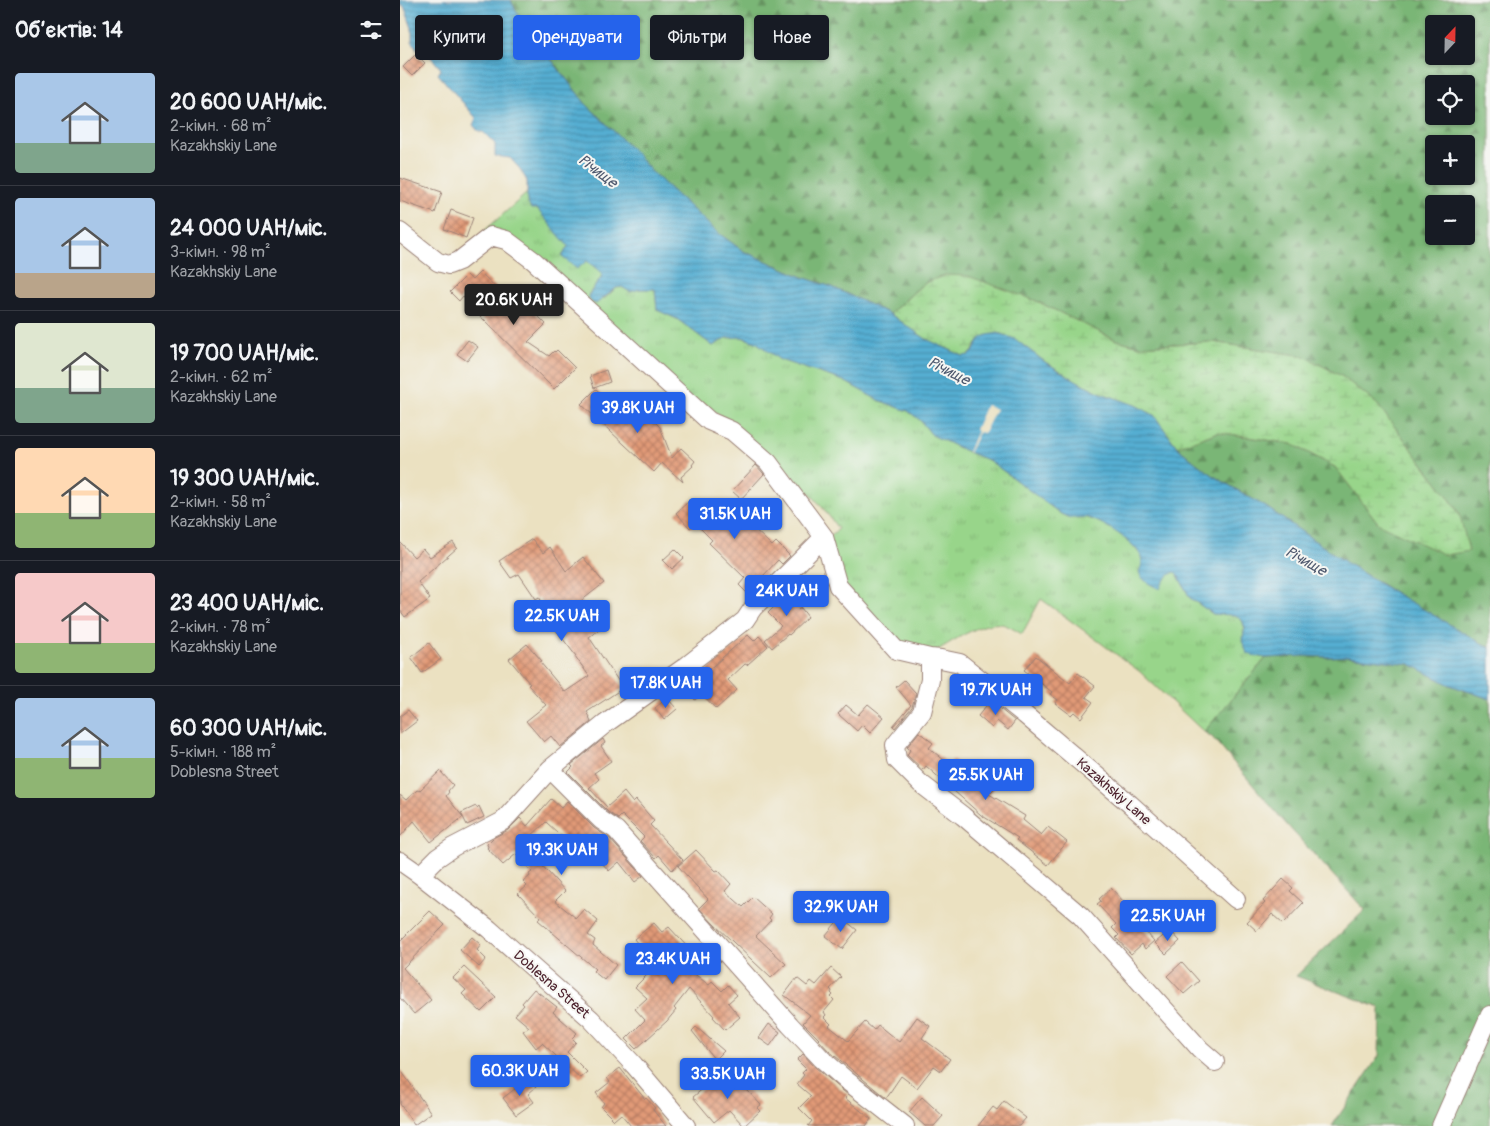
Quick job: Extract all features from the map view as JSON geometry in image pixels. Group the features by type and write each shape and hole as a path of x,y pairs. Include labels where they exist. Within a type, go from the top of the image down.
{"street":[{"name":"Kazakhskiy Lane","path":"400,232 438,262 449,265 459,261 490,236 506,240 562,286 709,421 732,431 768,462 824,537 838,586 896,650 960,663 1130,804 1236,900"},
{"path":"420,875 437,858 453,847 503,821 550,769 605,724 685,667 745,620 753,608 824,537"},
{"path":"930,658 930,680 922,712 895,745 896,760 920,783 963,816 1081,916 1200,1048 1215,1062"},
{"path":"550,769 601,820 616,830 822,1059 905,1126"},
{"name":"Doblesna Street","path":"400,861 489,928 591,1019 634,1065 686,1126"},
{"path":"1441,1126 1490,1015"}],"green space":[{"path":"511,0 1490,0 1490,648 1347,563 1266,507 1217,478 1177,447 1218,432 1292,444 1335,467 1379,524 1459,513 1377,404 1343,377 1304,356 1212,342 1140,346 1116,340 1034,300 945,275 923,284 890,314 832,287 805,278 743,251 717,232 651,171 634,151 585,103 552,60 640,60 640,15 519,15"},
{"path":"528,192 527,202 537,209 569,246 562,256 587,261 602,273 601,278 588,295 604,299 616,288 622,287 630,292 639,289 655,289 657,310 677,319 713,346 726,338 741,337 756,342 780,360 844,381 878,400 908,411 920,420 932,435 990,461 1061,514 1071,518 1083,517 1091,519 1118,532 1135,547 1142,558 1142,564 1164,579 1175,572 1190,598 1213,614 1235,615 1242,620 1245,629 1242,641 1255,656 1266,658 1204,732 1139,671 1041,599 1022,634 1001,624 994,624 976,629 933,653 899,645 845,586 828,538 838,529 825,511 794,477 759,446 705,404 695,418 559,291 482,233"},
{"path":"945,275 968,276 1034,300 1116,340 1140,346 1212,342 1304,356 1343,377 1377,404 1459,513 1469,551 1445,555 1379,524 1335,467 1292,444 1218,432 1177,447 1154,415 1135,405 1101,393 1079,382 1045,362 1015,339 998,333 978,343 972,353 963,356 926,339 890,314 923,284"},
{"path":"1348,656 1410,664 1450,685 1490,699 1490,1126 1332,1126 1379,1056 1380,1008 1296,976 1365,910 1287,825 1212,737 1204,732 1266,658"}],"water":[{"name":"Річище","path":"400,0 511,0 519,15 513,15 513,60 552,60 585,103 634,151 651,171 717,232 743,251 805,278 832,287 890,314 926,339 963,356 973,352 980,339 987,335 998,333 1015,339 1045,362 1079,382 1101,393 1135,405 1154,415 1177,447 1217,478 1266,507 1380,584 1490,648 1490,699 1450,685 1410,664 1348,656 1266,658 1247,653 1242,641 1245,628 1242,620 1235,615 1213,614 1190,598 1175,572 1162,583 1160,589 1150,584 1142,578 1139,572 1142,561 1139,552 1127,540 1091,519 1084,517 1071,518 1061,514 990,461 932,435 920,420 908,411 878,400 844,381 780,360 756,342 742,337 726,338 713,346 677,319 657,310 655,289 639,289 630,292 622,287 616,288 596,304 591,302 588,296 601,278 602,273 587,261 577,269 562,257 568,246 537,209 531,209 527,202 527,181 520,169 510,158 495,156 495,144 473,125 476,118 438,74 441,69 433,60 503,60 503,15 415,15 415,46 412,41 412,28 404,6 400,6"}],"pier":[{"path":"986,405 996,409 984,433 979,432 969,453 977,431 975,430"}],"building":[{"path":"415,55 415,60 422,60 425,63 412,76 403,67"},
{"path":"400,178 442,192 435,213 400,201"},
{"path":"451,210 473,218 466,238 444,229"},
{"path":"480,272 512,303 520,294 529,303 527,305 546,324 528,342 549,356 557,350 575,368 554,389 479,315 481,313 463,296 459,301 450,292 467,275 472,280"},
{"path":"468,340 478,347 467,361 457,354"},
{"path":"606,370 610,382 594,388 590,376"},
{"path":"596,389 616,407 631,399 642,419 647,414 660,427 672,458 681,448 695,461 693,466 681,477 683,482 662,463 654,472 581,404"},
{"path":"756,465 764,474 741,499 732,491"},
{"path":"704,499 719,514 729,503 772,546 776,542 790,556 782,564 778,560 747,593 739,585 745,578 709,543 712,540 696,524 690,528 676,513 690,500 696,506"},
{"path":"532,539 543,553 550,547 566,571 583,557 604,583 581,601 601,628 589,637 623,688 587,712 591,722 560,747 551,736 544,742 526,721 546,705 509,659 527,644 565,692 589,676 556,630 558,628 539,597 536,599 519,574 511,578 499,561"},
{"path":"400,542 414,557 423,549 430,557 453,542 457,548 418,582 430,599 405,617 400,610"},
{"path":"675,549 684,558 672,569 663,560"},
{"path":"791,590 804,603 798,610 801,608 808,617 772,648 765,640 781,626 768,613"},
{"path":"748,635 754,641 759,636 768,646 728,680 737,690 716,709 702,694 695,700 682,683 691,676 696,681"},
{"path":"429,643 441,659 422,673 411,657"},
{"path":"1036,656 1070,683 1078,673 1095,686 1086,697 1093,702 1081,718 1074,712 1071,715 1055,703 1058,700 1050,694 1052,692 1024,670"},
{"path":"904,680 916,693 912,707 895,728 893,726 911,705 896,687"},
{"path":"667,698 677,709 664,720 655,708"},
{"path":"990,701 1015,721 1008,730 997,721 992,728 978,716"},
{"path":"868,704 884,717 870,733 862,725 857,731 838,714 846,705 858,715"},
{"path":"408,710 417,721 400,734 400,716"},
{"path":"919,732 933,743 929,748 949,764 953,759 971,776 975,772 995,788 989,794 1025,816 1023,820 1041,835 1048,827 1067,842 1048,865 1016,840 1018,838 981,815 926,766 923,770 907,755 910,750 907,747"},
{"path":"603,739 605,743 601,746 611,761 594,773 599,779 589,788 607,807 624,792 633,803 636,800 654,821 650,825 683,860 672,870 659,855 656,858 640,841 644,837 622,815 618,819 608,812 568,772 573,767 571,765"},
{"path":"440,771 453,785 446,796 463,817 431,842 414,821 400,837 400,795 406,800 417,790 419,791"},
{"path":"551,799 561,808 567,801 594,828 609,838 643,876 635,882 619,862 609,871 595,855 593,857 576,841 571,845 546,822 527,840 533,847 529,851 565,891 555,901 576,918 584,909 598,921 588,935 595,940 593,945 616,965 604,980 593,971 595,969 538,920 540,917 518,894 527,886 523,882 532,872 516,854 503,865 487,848 487,844 493,838 508,830 520,818 527,826"},
{"path":"476,806 477,808 479,806 484,817 467,825 461,813"},
{"path":"696,850 731,884 725,891 743,907 753,897 772,914 769,918 771,920 756,936 786,964 771,978 699,908 708,899 678,866"},
{"path":"1283,879 1293,888 1290,891 1303,903 1283,924 1272,914 1257,931 1247,922 1265,903 1263,901"},
{"path":"1111,888 1139,918 1136,921 1154,941 1145,949 1142,944 1131,954 1116,938 1119,935 1112,928 1116,924 1097,904 1101,901 1099,899"},
{"path":"430,911 445,925 403,968 431,1000 414,1014 400,998 400,941"},
{"path":"841,917 857,930 842,949 825,936"},
{"path":"654,923 662,932 669,927 692,952 680,963 709,985 712,981 722,991 728,985 737,995 728,1003 740,1017 725,1030 689,989 674,1008 676,1010 667,1021 636,1049 626,1039 645,1020 635,1009 647,998 635,987 648,974 640,965 649,958 634,939"},
{"path":"1170,930 1180,941 1166,954 1155,943"},
{"path":"472,937 481,945 477,950 486,959 479,967 460,950"},
{"path":"1182,962 1199,981 1184,994 1167,976"},
{"path":"464,967 496,997 481,1012 462,994 466,990 453,978"},
{"path":"831,968 841,977 830,989 833,995 831,997 834,1000 824,1012 826,1015 824,1017 831,1024 829,1026 848,1041 865,1022 874,1030 878,1025 899,1042 917,1017 930,1026 922,1038 950,1059 941,1071 934,1066 917,1088 901,1076 886,1098 829,1051 803,1023 810,1015 784,995 797,978 807,986 811,981 816,985"},
{"path":"534,989 557,1007 553,1012 577,1033 572,1038 576,1042 567,1052 587,1072 580,1078 542,1043 536,1048 523,1031 529,1027 515,1015"},
{"path":"769,1024 780,1032 770,1046 759,1038"},
{"path":"696,1027 724,1051 715,1060 692,1031"},
{"path":"803,1054 815,1067 848,1095 845,1098 871,1119 866,1126 808,1126 812,1121 799,1108 811,1096 797,1084 806,1069 797,1060"},
{"path":"620,1068 645,1099 655,1108 653,1110 666,1126 631,1126 621,1114 614,1120 601,1107 604,1103 596,1093 610,1082 607,1078"},
{"path":"400,1069 431,1113 414,1125 400,1104"},
{"path":"723,1072 748,1091 761,1105 757,1108 760,1111 744,1126 729,1110 714,1122 693,1097"},
{"path":"529,1078 536,1087 528,1094 534,1102 516,1115 503,1098"},
{"path":"922,1097 943,1116 934,1126 925,1126 909,1112"},
{"path":"1004,1101 1026,1118 1019,1126 978,1126 993,1107 997,1110"}]}
